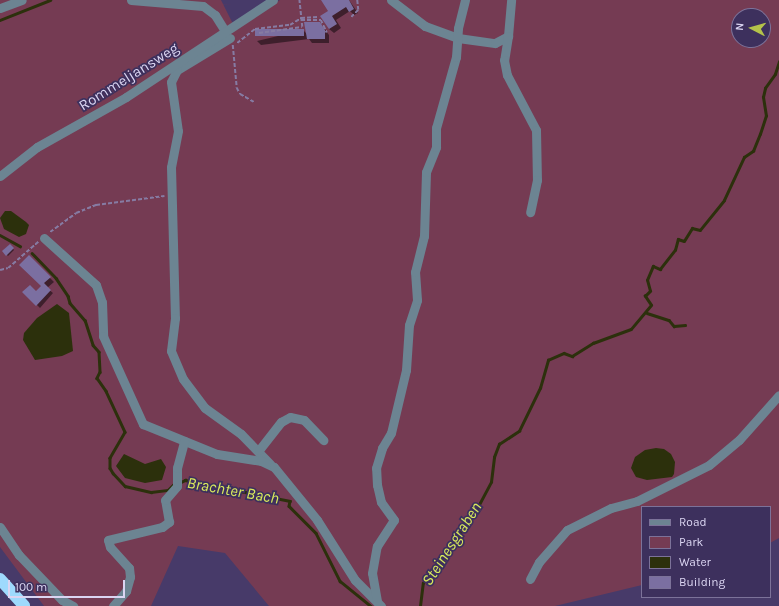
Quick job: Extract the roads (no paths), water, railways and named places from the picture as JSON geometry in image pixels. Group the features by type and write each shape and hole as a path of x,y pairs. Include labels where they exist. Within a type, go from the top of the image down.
{"highway":[{"path":"0,579 24,606"}],"street":[{"path":"0,8 22,0"},
{"path":"131,0 202,6 215,15 228,35 177,70 171,82 178,131 171,167 174,195 175,318 171,355 184,379 205,408 259,450 270,464 290,484 317,520 355,580 379,604"},
{"name":"Rommeljansweg","path":"0,176 37,147 126,97 228,35 273,0"},
{"path":"391,0 425,26 458,38 495,43 508,36"},
{"path":"379,604 372,573 377,546 394,520 384,508 379,494 377,463 391,433 404,376 410,325 417,300 415,272 424,236 426,172 436,146 436,128 456,57 465,0"},
{"path":"511,0 504,60 507,75 536,130 537,180 530,212"},
{"path":"44,238 96,285 102,302 103,336 143,424 217,454 270,464"},
{"path":"530,580 539,562 567,530 611,508 637,501 709,465 739,440 779,394"},
{"path":"259,450 281,422 290,417 304,420 323,440"},
{"path":"113,606 126,591 130,577 129,568 110,548 108,540 165,525 170,519 165,500 178,485 177,474 184,441"},
{"path":"0,527 19,556 62,600 73,606"}],"water":[{"path":"5,211 11,211 29,225 26,234 19,237 4,229 0,218"},
{"path":"57,304 69,313 73,351 62,356 35,360 23,340 24,333 37,318"},
{"path":"656,448 664,449 671,454 675,462 674,474 672,477 647,480 636,477 631,468 635,457 645,450"},
{"path":"124,454 145,464 161,459 166,467 162,480 145,483 125,478 116,466"}],"waterway":[{"path":"0,20 50,0"},
{"name":"Steinesgraben","path":"420,606 423,583 474,514 491,482 494,457 499,444 519,431 540,388 548,360 564,353 572,356 593,343 631,329 651,305 645,296 650,291 647,280 653,266 660,269 675,250 678,239 684,241 692,228 700,230 724,200 744,157 753,151 760,134 766,116 763,97 765,88 775,74 779,62"},
{"name":"Brachter Bach","path":"0,235 20,246"},
{"name":"Brachter Bach","path":"32,253 56,278 68,296 70,303 85,320 93,345 99,352 100,372 97,378 106,391 125,432 110,458 110,468 113,473 125,486 151,492 168,490 174,484"},
{"path":"647,313 669,320 674,326 685,325"},
{"name":"Brachter Bach","path":"179,483 185,480 290,501 289,506 316,533 340,581 371,606"}]}
